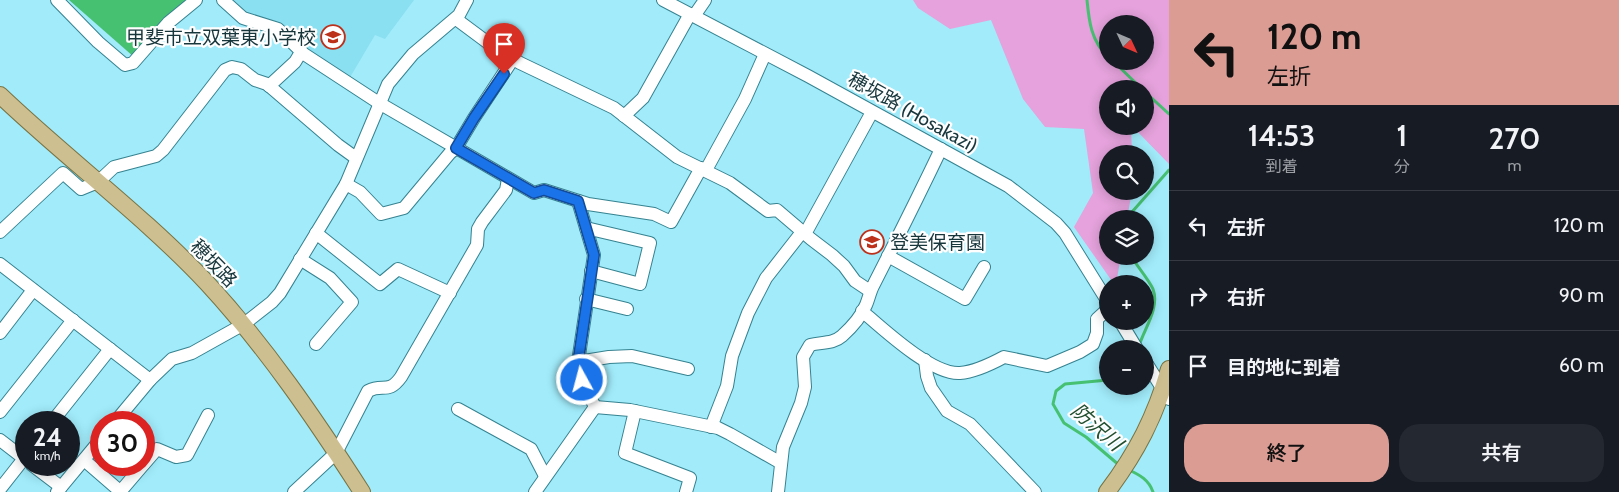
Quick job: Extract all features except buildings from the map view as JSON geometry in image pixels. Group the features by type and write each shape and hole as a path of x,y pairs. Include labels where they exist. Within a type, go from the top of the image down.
{"main road":[{"name":"穂坂路","path":"0,95 174,251 244,324 300,399 362,492"},
{"path":"1107,492 1125,468 1166,394 1169,369"}],"street":[{"path":"57,0 98,42 125,66 133,63 168,23 196,0"},
{"path":"223,0 242,18 278,29 302,52 379,103 534,193 544,190 588,204 654,214 671,222 745,99 765,54"},
{"path":"124,411 150,380 172,359 192,353 244,324 272,302 280,293 346,184 388,84 413,54 460,15 467,0"},
{"name":"穂坂路 (Hosakazi)","path":"663,0 1008,186 1056,223 1099,288"},
{"path":"624,116 643,98 692,15 705,0"},
{"path":"456,19 514,59 550,79 614,108 678,157 730,183 768,211 777,210 844,266 856,281 870,291"},
{"path":"270,86 295,62 302,52"},
{"path":"346,184 360,192 380,214 404,208 456,148 514,59"},
{"path":"0,232 63,173 81,189 98,182 114,167 156,156 164,150 225,70 232,67 241,69 255,80 270,86 338,145 356,158"},
{"path":"711,427 727,386 732,356 748,313 766,278 803,233 872,112"},
{"path":"778,492 784,447 801,403 805,387 803,357 810,345 832,342 842,336 857,321 866,306 870,291 941,149"},
{"path":"294,492 336,453 368,392 374,388 386,389 395,385 477,246 478,229 506,190 508,179"},
{"path":"578,201 594,255 578,362 582,380 595,407"},
{"path":"586,228 650,243 640,284 591,271"},
{"path":"316,233 380,284 398,269 450,293"},
{"path":"888,256 965,299 984,267"},
{"path":"300,259 330,278 352,302 316,344"},
{"path":"0,264 150,380"},
{"path":"0,333 33,290"},
{"path":"586,299 627,309"},
{"path":"862,311 911,352 938,367 958,373 974,370 1004,357 1047,366 1080,352 1093,344 1099,318"},
{"path":"0,412 72,320"},
{"path":"61,411 110,348"},
{"path":"578,362 609,357 632,356 688,369"},
{"path":"925,360 926,376 931,388 947,411 970,424 1035,492"},
{"path":"1154,375 1166,394"},
{"path":"595,407 635,411 711,427 730,434 781,463"},
{"path":"535,492 544,476 589,418 595,407"},
{"path":"458,408 531,449 544,476"},
{"path":"635,411 625,453 690,478 686,492"},
{"path":"155,451 157,448 176,457 187,455 208,415"},
{"path":"0,440 15,451"},
{"path":"44,476 59,490 90,453"},
{"path":"84,460 121,492 135,476"},
{"path":"0,489 15,473"},
{"path":"300,492 314,474"}],"shaded area":[{"path":"69,0 194,0 134,57"},
{"name":"甲斐市立双葉東小学校","path":"228,0 414,0 385,39 375,35 349,79 246,17"},
{"path":"913,0 1169,0 1169,164 1154,149 1154,145 1150,145 1141,135 1154,135 1154,80 1099,80 1099,135 1131,135 1132,145 1099,145 1099,200 1130,200 1129,210 1099,210 1099,263 1074,227 1093,193 1084,129 1045,127 1023,99 991,20 950,29 918,8"},
{"path":"1101,265 1119,265 1118,275 1108,275"}],"waterway":[{"name":"防沢川","path":"1087,0 1090,23 1099,46"},
{"name":"防沢川","path":"1122,70 1133,80"},
{"name":"防沢川","path":"1154,100 1169,114"},
{"name":"防沢川","path":"1134,210 1169,170"},
{"name":"防沢川","path":"1137,265 1151,285 1155,296 1153,311 1141,340"},
{"name":"防沢川","path":"1099,381 1065,384 1056,391 1053,404 1064,423 1086,437 1119,465"},
{"name":"防沢川","path":"1129,470 1144,478 1153,492"}],"place":[{"name":"甲斐市立双葉東小学校","path":"333,37"},
{"name":"登美保育園","path":"872,242"}],"route":[{"path":"504,74 456,148 534,193 544,190 578,201 594,255 578,362 582,380"}]}
